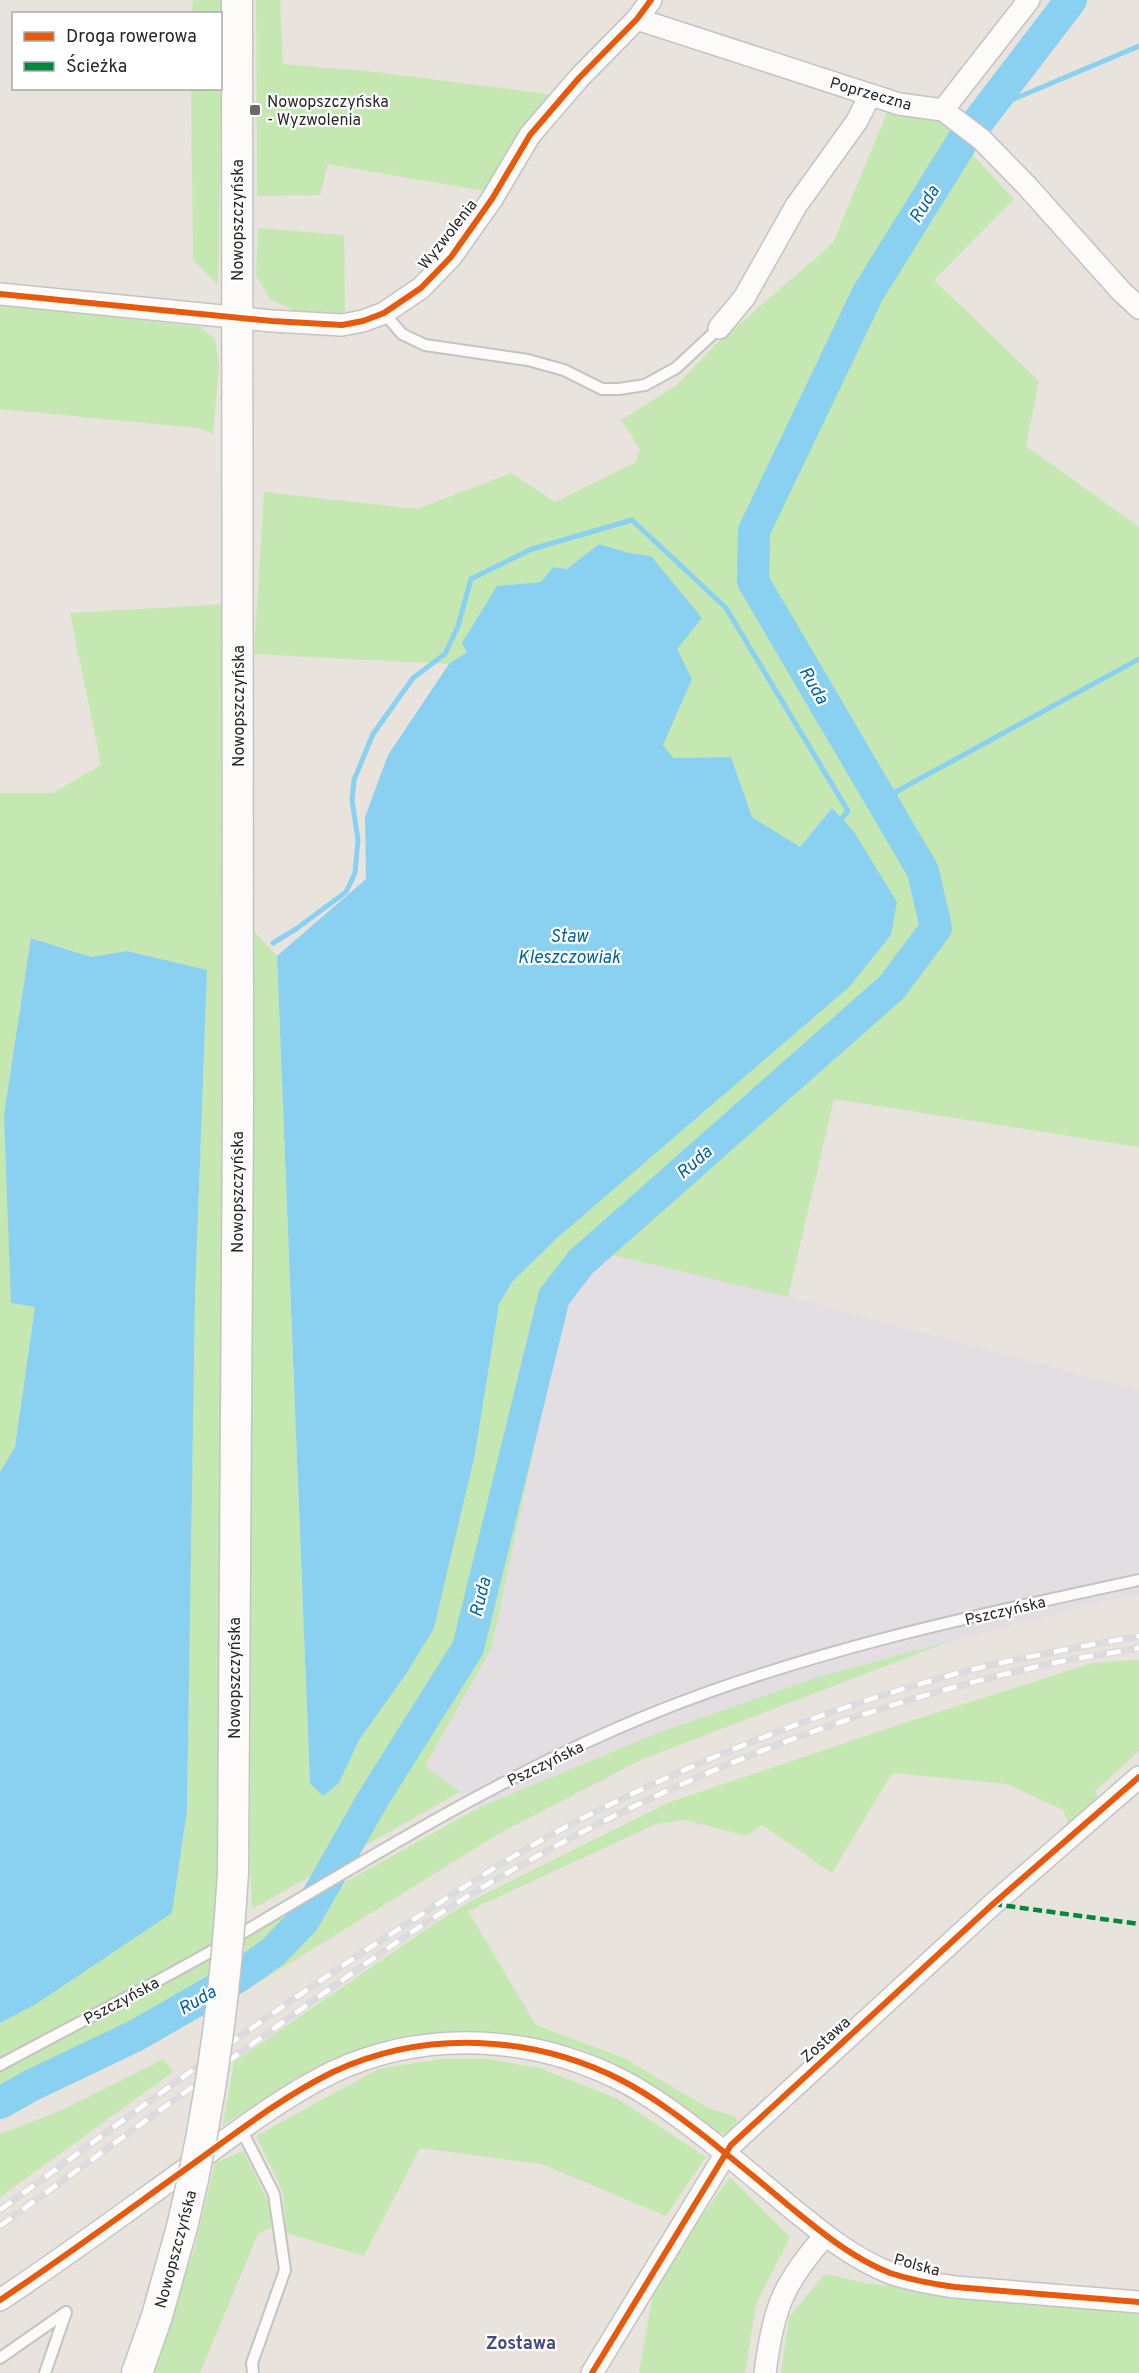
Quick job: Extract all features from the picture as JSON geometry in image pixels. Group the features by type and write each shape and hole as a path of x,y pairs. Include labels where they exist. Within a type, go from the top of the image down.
{"main road":[{"name":"Nowopszczyńska","path":"137,2373 157,2316 182,2227 203,2136 224,1996 233,1872 238,1120 237,0"}],"street":[{"name":"Wyzwolenia","path":"0,294 342,325 363,321 384,313 421,288 451,257 492,199 530,135 579,78 637,19 651,0"},
{"path":"943,110 1029,0"},
{"name":"Poprzeczna","path":"637,19 899,104 943,110 981,139 1027,186 1120,291 1139,308"},
{"path":"719,328 744,298 796,206 857,121 870,95"},
{"name":"Zostawa","path":"592,2373 725,2153 742,2133 975,1920 1139,1777"},
{"name":"Polska","path":"0,2300 241,2129 332,2073 365,2060 425,2046 481,2043 518,2046 553,2053 604,2072 649,2096 725,2153 825,2236 853,2255 890,2272 925,2283 1139,2302"},
{"path":"765,2373 772,2329 780,2301 788,2284 825,2236"}],"lane":[{"path":"384,313 402,334 425,345 528,360 564,370 602,389 645,385 676,368 719,328"},
{"name":"Pszczyńska","path":"0,2065 208,1953 296,1900 525,1771 657,1712 820,1655 990,1612 1139,1581"},
{"path":"241,2129 274,2194 285,2270 252,2363 253,2373"},
{"path":"0,2358 66,2312 45,2373"}],"shaded area":[{"path":"605,1253 788,1297 1139,1390 1139,1595 1104,1601 818,1677 655,1734 480,1807 425,1767 491,1649 566,1298"}],"green space":[{"path":"193,0 223,0 222,57 222,12 192,12"},
{"path":"256,0 280,0 283,64 376,72 555,95 521,135 483,191 328,164 320,195 257,196"},
{"path":"191,90 221,90 218,285 193,260"},
{"path":"888,110 939,119 1014,199 934,280 1039,381 1026,446 1139,527 1139,1147 834,1099 788,1297 604,1253 566,1298 491,1649 425,1766 460,1792 252,1909 250,1867 252,929 277,956 310,1783 339,1783 359,1740 406,1674 434,1627 475,1454 499,1304 512,1282 557,1238 854,832 831,809 800,847 752,817 731,757 672,758 663,745 692,679 677,649 651,556 629,553 599,544 567,569 553,567 541,582 497,586 467,652 449,664 254,654 264,492 417,509 511,473 555,502 636,462 640,449 621,420 677,385 713,347 833,243"},
{"path":"258,228 344,235 345,313 295,311 270,299 256,275"},
{"path":"0,304 200,327 215,339 219,366 213,434 198,428 0,409"},
{"path":"228,604 227,1236 218,1884 207,2011 105,2067 0,2117 0,2023 36,2004 172,1913 187,1811 195,1297 207,970 127,951 91,957 32,938 12,1303 35,1307 15,1447 0,1472 0,793 53,793 101,765 70,613"},
{"path":"951,1641 643,1759 500,1833 242,1993 245,1938 480,1807 655,1734 818,1677"},
{"path":"1139,1660 1139,1751 1095,1791 1100,1801 1068,1823 1063,1810 1007,1784 892,1773 832,1873 762,1825 746,1836 686,1820 656,1824 468,1911 536,2025 624,2058 708,2108 734,2116 738,2121 727,2134 711,2132 642,2078 585,2050 534,2038 459,2031 408,2037 364,2048 318,2067 223,2125 234,2062 469,1902 670,1802 907,1722 1093,1663"},
{"path":"164,2059 173,2072 0,2197 0,2134 60,2111"},
{"path":"441,2059 488,2059 539,2068 616,2098 706,2157 666,2216 541,2164 420,2148 364,2256 286,2233 283,2192 256,2136 378,2069"},
{"path":"243,2151 271,2207 271,2228 258,2234 200,2373 153,2373 194,2250 215,2163"},
{"path":"730,2177 790,2237 756,2304 745,2373 639,2373 655,2281"},
{"path":"825,2274 869,2284 1139,2309 1139,2373 781,2373 789,2317"}],"water":[{"name":"Staw Kleszczowiak","path":"599,544 629,553 651,556 702,618 677,649 692,679 663,745 673,758 731,757 752,817 800,847 832,808 854,832 897,902 891,935 849,987 557,1238 512,1282 499,1304 475,1454 434,1628 406,1674 359,1740 339,1783 323,1796 310,1783 277,956 366,879 365,817 388,755 449,664 467,652 462,643 497,586 541,582 553,567 567,569"},
{"path":"31,938 91,957 127,951 207,970 195,1297 187,1811 172,1913 36,2004 0,2023 0,1472 15,1447 35,1307 11,1303 4,1115"}],"waterway":[{"name":"Ruda","path":"977,123 1071,0"},
{"path":"988,110 1139,46"},
{"name":"Ruda","path":"0,2103 32,2085 137,2035 239,1976 273,1952 304,1920 373,1799 468,1648 554,1297 581,1262 892,987 936,928 923,871 753,581 754,531 868,293 965,137"},
{"path":"273,943 346,892 355,873 358,840 352,800 354,780 373,734 413,678 445,654 458,626 471,579 532,549 632,520 726,608 848,811 841,819"},
{"path":"881,800 1139,659"}],"railway":[{"path":"0,2210 312,1986 477,1879 575,1822 705,1761 794,1726 884,1695 982,1667 1139,1636"},
{"path":"0,2226 403,1938 473,1893 610,1818 752,1755 898,1703 1049,1664 1139,1648"}],"marked path":[{"path":"993,1904 1139,1924"}],"cycle path":[{"path":"0,294 272,321 342,325 363,321 384,313 421,288 451,257 492,199 530,135 579,78 637,19 651,0"},
{"path":"592,2373 731,2145 993,1904 1139,1777"},
{"path":"0,2300 260,2116 314,2082 368,2058 404,2049 441,2044 478,2043 515,2046 551,2054 587,2065 633,2086 698,2131 837,2244 890,2273 955,2287 1139,2302"}],"place":[{"name":"Nowopszczyńska - Wyzwolenia","path":"255,110"}],"district":[{"name":"Zostawa","path":"521,2343"}]}
